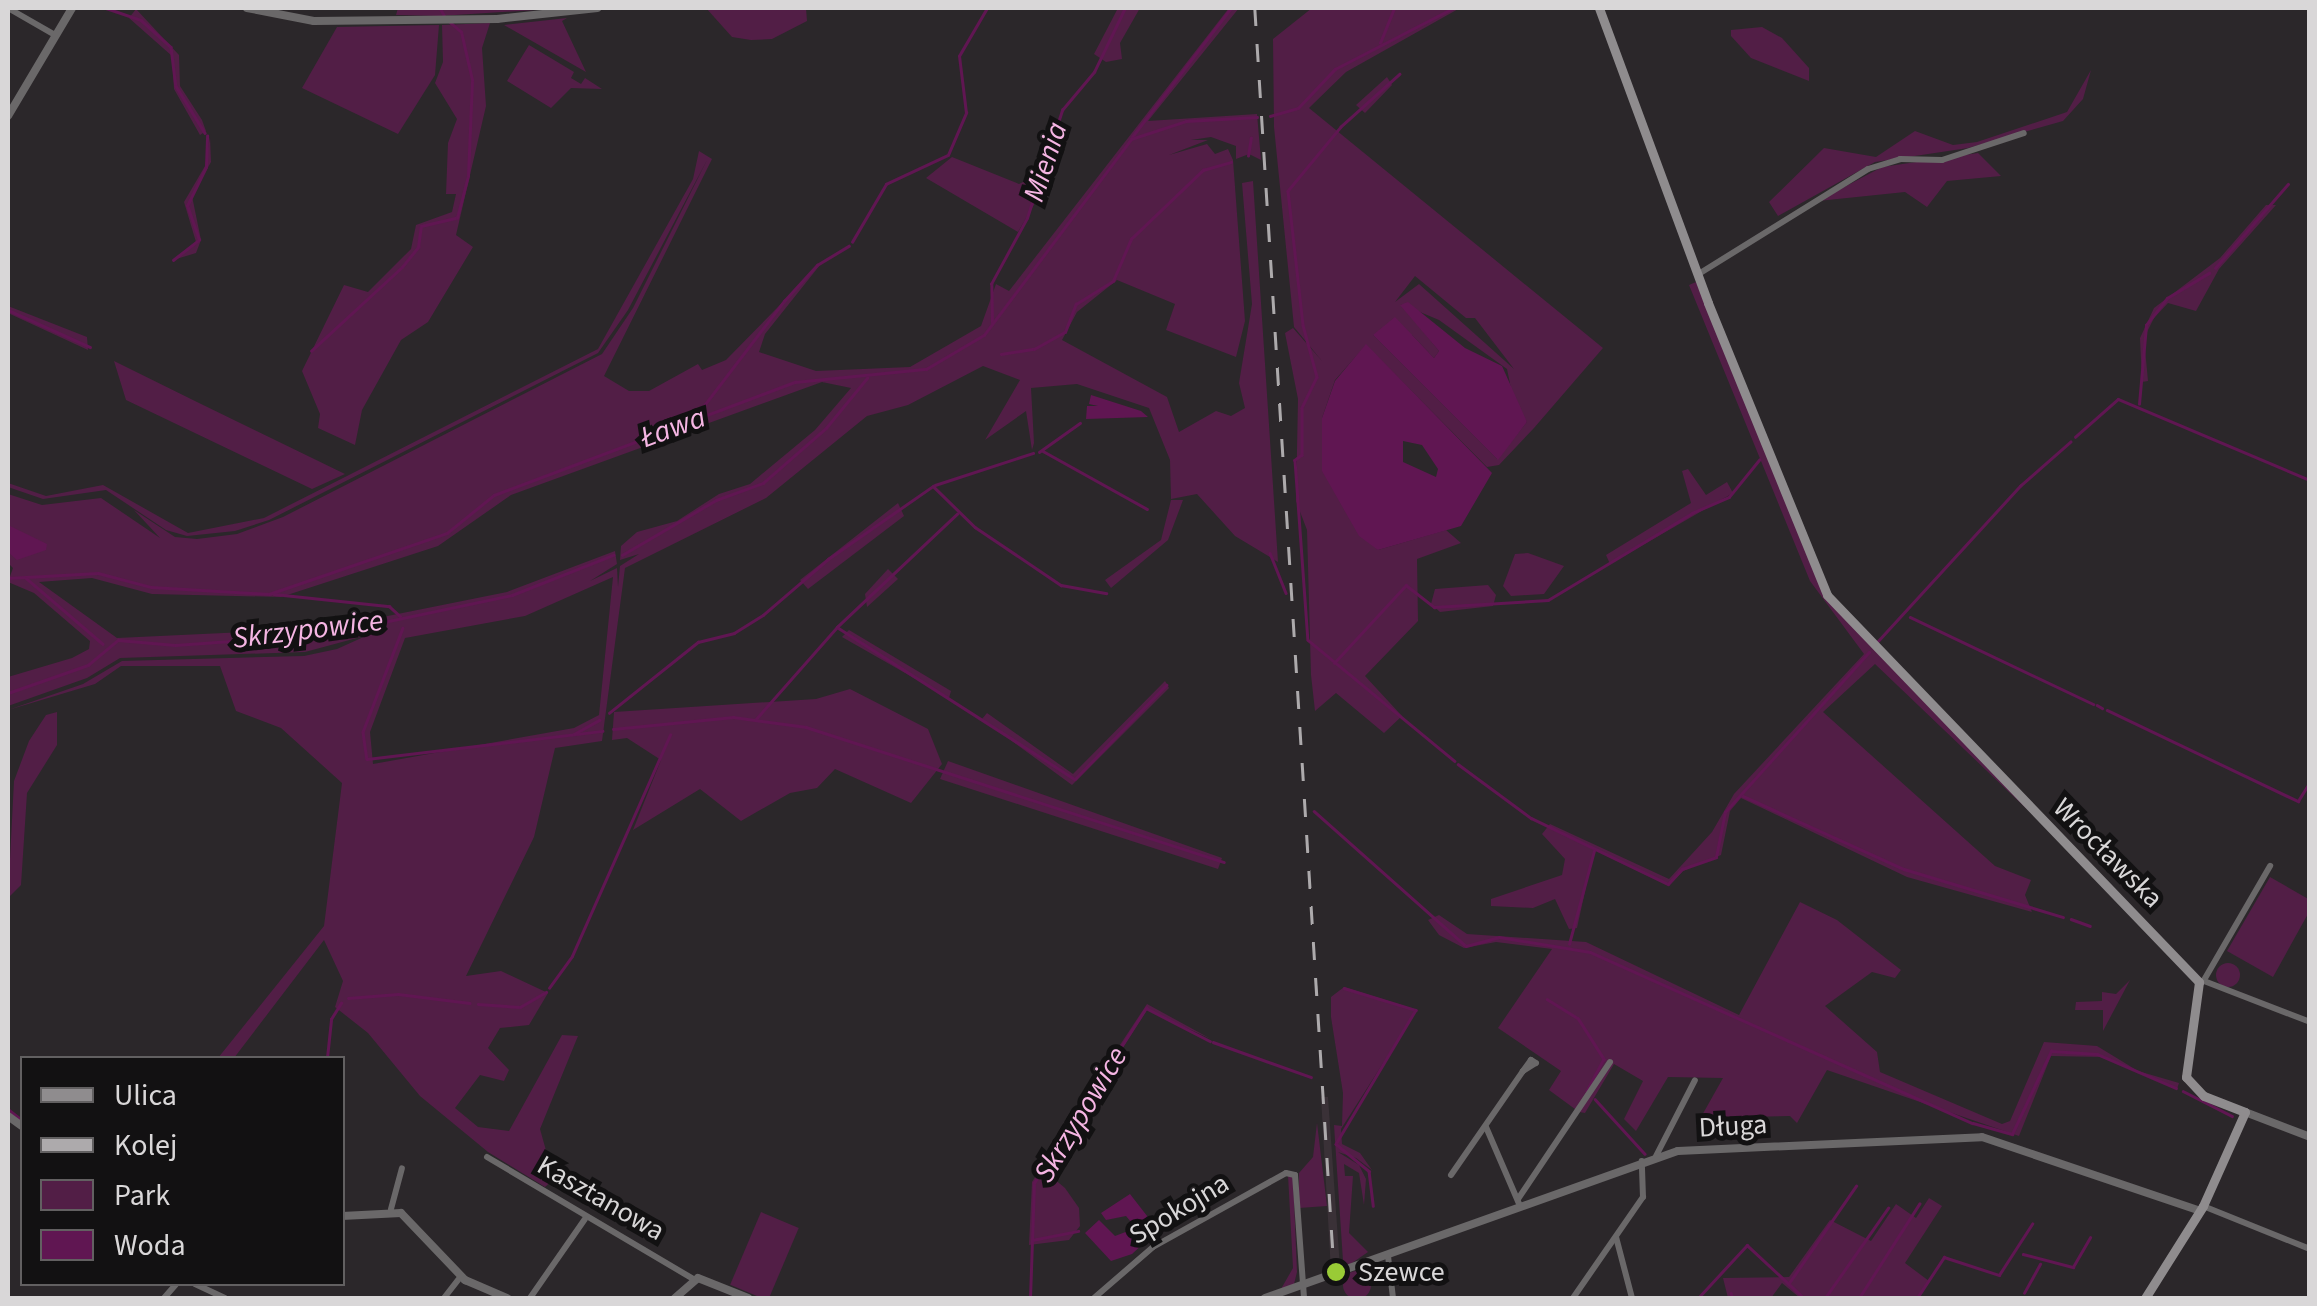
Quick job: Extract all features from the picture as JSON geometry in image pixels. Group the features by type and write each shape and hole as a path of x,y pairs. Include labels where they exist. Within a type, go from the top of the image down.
{"main road":[{"name":"Wrocławska","path":"1599,8 1697,275 1814,572 1840,614 2201,981"},
{"path":"2145,1298 2201,1208 2245,1112 2204,1096 2186,1077 2201,981"}],"street":[{"path":"8,8 56,35"},
{"path":"8,116 72,8"},
{"path":"247,8 292,20 445,20 597,8"},
{"path":"1697,275 1868,169 1900,159 1942,160 2024,132"},
{"path":"2270,866 2201,981 2310,1022"},
{"path":"1519,1203 1610,1062"},
{"path":"1451,1174 1523,1071"},
{"path":"1656,1156 1695,1080"},
{"path":"2245,1112 2310,1137"},
{"path":"1486,1126 1519,1203"},
{"name":"Długa","path":"1265,1298 1656,1156 1982,1137 2201,1208 2310,1250"},
{"name":"Kasztanowa","path":"487,1157 692,1278"},
{"path":"1574,1298 1643,1197 1641,1160"},
{"path":"391,1210 402,1168"},
{"name":"Spokojna","path":"1094,1298 1154,1247 1286,1173 1295,1176 1301,1286"},
{"path":"345,1216 391,1210 405,1215 461,1276 507,1298"},
{"path":"530,1298 586,1218"},
{"path":"1616,1238 1632,1298"},
{"path":"1388,1256 1393,1298"},
{"path":"444,1298 461,1276"},
{"path":"674,1298 692,1278 748,1298"},
{"path":"199,1286 225,1298"},
{"path":"1301,1286 1304,1298"}],"shaded area":[{"path":"1321,1097 1328,1097 1340,1268 1331,1271"}],"green space":[{"path":"398,8 566,8 439,16 396,15"},
{"path":"706,8 806,8 807,21 772,39 751,40 732,37"},
{"path":"1118,8 1140,8 1120,43 1122,59 1106,62 1094,54"},
{"path":"1229,8 1239,8 1148,121 1257,114 1261,160 1249,154 1236,159 1236,146 1211,137 1191,140 1208,140 1169,155 1207,144 1215,154 1228,149 1233,160 1245,321 1236,357 1166,330 1175,304 1117,280 1077,312 1062,340 1167,397 1179,432 1216,411 1231,416 1245,408 1239,383 1252,304 1242,183 1253,181 1278,562 1235,536 1197,494 1171,499 1170,460 1149,408 1077,384 1031,388 1032,450 1026,411 985,440 1020,380 983,366 908,405 867,416 766,498 625,568 602,741 555,748 534,837 466,976 501,971 548,993 529,1025 500,1028 488,1048 509,1070 504,1081 480,1075 455,1108 478,1127 509,1131 562,1035 578,1036 540,1129 554,1179 545,1187 488,1152 420,1096 368,1033 335,1007 343,981 324,940 236,1056 220,1056 324,926 342,783 281,728 236,711 220,666 121,666 95,684 8,710 83,684 122,661 304,656 337,649 368,635 305,652 120,658 87,678 8,706 8,677 72,658 89,649 90,641 34,593 8,582 13,568 8,563 8,494 42,505 101,498 160,538 134,510 175,537 197,539 237,534 283,517 602,354 633,308 707,160 628,310 598,353 269,520 235,531 187,536 166,530 106,490 43,499 8,487 8,483 46,496 103,485 188,533 264,518 598,349 693,179 699,151 712,159 604,376 629,391 649,391 698,364 702,370 726,360 824,260 765,334 759,352 816,371 910,367 981,326 996,284 1009,291","holes":["822,382 851,388 815,430 750,484 719,494 677,521 637,532 621,546 620,560 639,554 620,566 618,587 617,568 590,581 617,564 615,551 507,592 328,628 117,638 39,582 92,578 152,594 281,597 438,546 511,495","613,577 599,715 574,728 373,764 370,732 405,638 525,616"]},
{"path":"1312,8 1460,8 1346,72 1309,108 1603,348 1499,465 1487,467 1366,345 1335,380 1322,418 1378,550 1446,530 1461,543 1417,559 1418,621 1365,676 1402,716 1384,733 1336,693 1315,711 1307,530 1296,501 1298,399 1285,333 1293,328 1322,361 1294,327 1274,127 1273,39","holes":["1415,276 1466,318 1475,318 1514,369 1419,284 1395,302","1401,304 1439,320 1507,369 1514,403 1527,422 1497,459 1373,335 1412,335 1434,358 1439,351"]},
{"path":"136,9 179,55 180,86 202,120 206,131 200,135 174,89 172,56 129,18"},
{"path":"567,18 562,21 586,72 504,25"},
{"path":"490,23 482,48 486,106 456,235 473,247 428,322 401,340 362,410 355,445 318,428 320,414 302,371 344,285 368,292 411,249 416,225 452,212 456,194 446,194 448,143 457,119 435,83 443,62 442,25"},
{"path":"439,25 435,75 398,134 302,88 337,27"},
{"path":"1762,27 1782,38 1809,68 1809,81 1751,58 1731,36 1731,30"},
{"path":"529,45 574,72 571,78 581,84 585,78 602,89 571,88 551,108 507,81"},
{"path":"2091,70 2083,99 2063,121 1968,148 1875,162 1778,216 1769,202 1824,148 1876,157 1915,131 1953,145 1977,142 2067,112"},
{"path":"1387,77 1392,85 1365,113 1356,105"},
{"path":"210,137 211,162 192,196 201,240 196,253 173,260 196,242 184,202 205,166"},
{"path":"1978,153 2001,176 1947,181 1927,207 1905,192 1818,201 1882,167"},
{"path":"952,157 1019,184 1031,178 1046,184 1018,232 926,178"},
{"path":"2266,205 2276,205 2219,269 2196,311 2168,303 2154,318 2144,338 2148,381 2142,382 2140,338 2154,308 2220,258"},
{"path":"1696,282 1825,597 2077,857 1875,664 1823,712 1995,866 2031,880 2025,895 2032,912 1907,877 1741,798 1730,811 1721,855 1683,871 1669,886 1594,850 1577,928 1569,929 1555,899 1533,908 1491,906 1491,899 1562,875 1565,859 1542,834 1550,824 1669,879 1712,832 1734,794 1864,654 1810,581 1689,285"},
{"path":"8,306 87,337 88,350 8,313"},
{"path":"114,361 345,474 312,489 126,400"},
{"path":"1688,469 1706,495 1727,482 1733,493 1610,564 1606,555 1691,503 1682,471"},
{"path":"1171,500 1183,500 1168,540 1111,588 1105,580 1161,540"},
{"path":"898,503 904,516 808,589 800,580"},
{"path":"1528,553 1564,566 1544,594 1511,596 1503,586 1515,554"},
{"path":"888,569 898,579 867,607 865,594"},
{"path":"1488,585 1496,595 1493,606 1440,612 1431,604 1435,589"},
{"path":"849,630 951,691 949,698 842,637"},
{"path":"1165,681 1169,688 1072,785 982,719 987,713 1073,774"},
{"path":"850,689 928,729 942,764 911,803 835,769 817,788 790,793 741,821 700,789 633,830 661,760 627,738 612,740 614,712 816,699"},
{"path":"57,712 57,745 27,793 21,885 8,898 14,781 29,741 46,715"},
{"path":"948,761 1222,858 1218,869 940,779"},
{"path":"2270,877 2310,900 2309,912 2273,977 2227,951"},
{"path":"1800,902 1837,920 1901,970 1895,978 1872,972 1825,1006 1877,1052 1880,1072 2002,1124 2010,1121 2044,1042 2097,1046 2138,1071 2179,1083 2177,1089 2102,1057 2051,1056 2019,1136 1827,1070 1797,1123 1790,1116 1742,1117 1696,1126 1723,1078 1668,1077 1636,1131 1624,1119 1643,1081 1614,1064 1585,1113 1579,1112 1549,1090 1561,1071 1498,1028 1552,949 1496,942 1464,948 1439,935 1428,920 1439,915 1467,934 1586,942 1739,1015"},
{"path":"2228,963 2240,975 2228,987 2216,975"},
{"path":"2130,980 2103,1031 2103,1010 2075,1010 2076,1002 2102,1001 2102,992 2116,994"},
{"path":"1344,987 1417,1010 1341,1129 1342,1144 1360,1153 1372,1170 1356,1158 1338,1152 1359,1165 1366,1179 1364,1205 1359,1173 1344,1164 1345,1176 1353,1176 1349,1233 1368,1252 1349,1265 1343,1261 1334,1125 1342,1126 1343,1093 1331,1017 1331,997"},
{"path":"1147,1004 1211,1039 1147,1010 1046,1166 1042,1163"},
{"path":"1317,1123 1327,1206 1299,1208 1299,1173 1313,1157"},
{"path":"1041,1168 1065,1188 1079,1208 1080,1226 1069,1240 1029,1245 1032,1182"},
{"path":"1288,1175 1293,1176 1297,1272 1294,1284 1281,1289 1293,1268"},
{"path":"1929,1198 1942,1206 1905,1263 1929,1281 1918,1298 1800,1298 1782,1283 1771,1298 1728,1298 1723,1278 1789,1277 1830,1220 1871,1241 1896,1204 1916,1218"},
{"path":"761,1212 799,1228 769,1298 730,1285"},
{"path":"1357,1271 1367,1275 1371,1285 1367,1295 1357,1299 1347,1295 1343,1285 1347,1275"}],"water":[{"path":"1408,302 1465,348 1502,366 1527,422 1498,460 1373,335 1395,317 1434,358 1439,351 1400,305"},
{"path":"1366,344 1492,473 1461,526 1378,550 1359,536 1322,471 1322,418 1335,381","holes":["1403,441 1422,445 1438,469 1436,477 1403,462"]},
{"path":"1091,395 1141,411 1148,417 1086,419 1087,406 1098,406 1089,404"},
{"path":"8,525 47,544 46,550 17,560 8,552"},
{"path":"1130,1194 1158,1230 1132,1254 1111,1261 1085,1233 1099,1220 1115,1236 1136,1228 1126,1216 1106,1220 1101,1213"}],"waterway":[{"path":"106,8 141,20 171,47 176,86 205,133"},
{"path":"440,8 444,15"},
{"path":"852,242 886,184 948,155 966,113 959,56 987,8"},
{"name":"Mienia","path":"992,323 991,284 1027,218 1062,110 1094,72 1125,8"},
{"path":"1132,137 1231,8"},
{"name":"Ława","path":"1380,43 1394,8"},
{"name":"Ława","path":"1270,116 1298,108 1335,69 1453,8"},
{"path":"311,351 402,267 418,247 421,226 457,218 468,176 472,80 461,32 449,22"},
{"path":"1400,74 1341,127 1288,191 1303,325 1317,377 1302,408 1302,455 1295,460 1308,640 1455,761"},
{"name":"Ława","path":"8,578 98,573 151,587 269,594 447,533 494,495 795,382 926,369 984,335 1131,139 1186,121 1257,117"},
{"path":"173,260 199,240 187,206 206,167 207,136"},
{"name":"Ława","path":"1248,156 1251,138"},
{"name":"Ława","path":"1001,354 1034,349 1065,332 1076,304 1113,281 1131,239 1203,170 1231,162"},
{"path":"2215,268 2288,184"},
{"path":"696,416 784,301 817,265 849,246"},
{"path":"2139,404 2146,325 2167,298 2209,273"},
{"path":"8,310 90,347"},
{"name":"Skrzypowice","path":"622,555 716,500 763,483 826,428 867,378"},
{"path":"2075,437 2118,399 2310,480"},
{"path":"1039,452 1080,423"},
{"path":"1877,642 2020,486 2070,442"},
{"path":"1043,451 1147,509"},
{"path":"935,485 1033,453"},
{"path":"1334,663 1406,585 1434,607 1548,600 1692,513 1729,497 1759,460"},
{"path":"609,713 698,642 734,633 763,615 828,559 933,486 975,527 1061,585 1106,593"},
{"path":"756,719 837,627 957,514"},
{"path":"1270,553 1286,593"},
{"name":"Skrzypowice","path":"8,693 88,665 118,640 175,645 327,634 512,595 613,555"},
{"path":"26,578 103,644"},
{"path":"274,594 389,606 400,616"},
{"path":"1910,617 2093,704"},
{"path":"837,627 1075,779 1166,685"},
{"path":"403,628 363,732 367,759 602,731"},
{"path":"1458,764 1531,818 1668,884 1682,869 1716,857 1725,812 1869,652"},
{"path":"2097,705 2102,708"},
{"path":"2107,710 2298,801 2310,782"},
{"path":"613,729 733,717 806,727 1224,862"},
{"path":"574,734 599,720"},
{"path":"549,988 572,956 670,735"},
{"path":"1743,796 1904,869 2063,917"},
{"path":"1314,811 1466,946 1499,937 1590,952 1973,1123 2012,1134 2051,1051 2097,1054 2176,1088"},
{"path":"1569,944 1594,851"},
{"path":"2071,919 2090,926"},
{"path":"1344,988 1416,1010 1336,1144 1369,1171 1373,1206"},
{"path":"478,1004 520,1007 546,992"},
{"path":"348,998 398,994 469,1003"},
{"path":"1547,999 1578,1018 1604,1059 1587,1091"},
{"path":"327,1056 331,1019 341,1003"},
{"name":"Skrzypowice","path":"1030,1298 1034,1183 1146,1008 1210,1041"},
{"name":"Skrzypowice","path":"1213,1042 1311,1077"},
{"path":"2183,1091 2232,1116"},
{"path":"1595,1099 1645,1154"},
{"path":"8,1109 20,1118"},
{"path":"1789,1283 1856,1186"},
{"path":"1859,1298 1919,1204"},
{"path":"1825,1298 1888,1208"},
{"path":"1917,1298 1944,1257 1999,1275 2032,1224"},
{"path":"1032,1240 1078,1231"},
{"path":"2023,1254 2073,1267 2090,1238"},
{"path":"1698,1298 1747,1245 1804,1298"},
{"path":"2024,1293 2040,1264"},
{"path":"1731,1293 1733,1298"}],"railway":[{"path":"1255,8 1336,1298"}],"place":[{"name":"Szewce","path":"1336,1272"}]}
